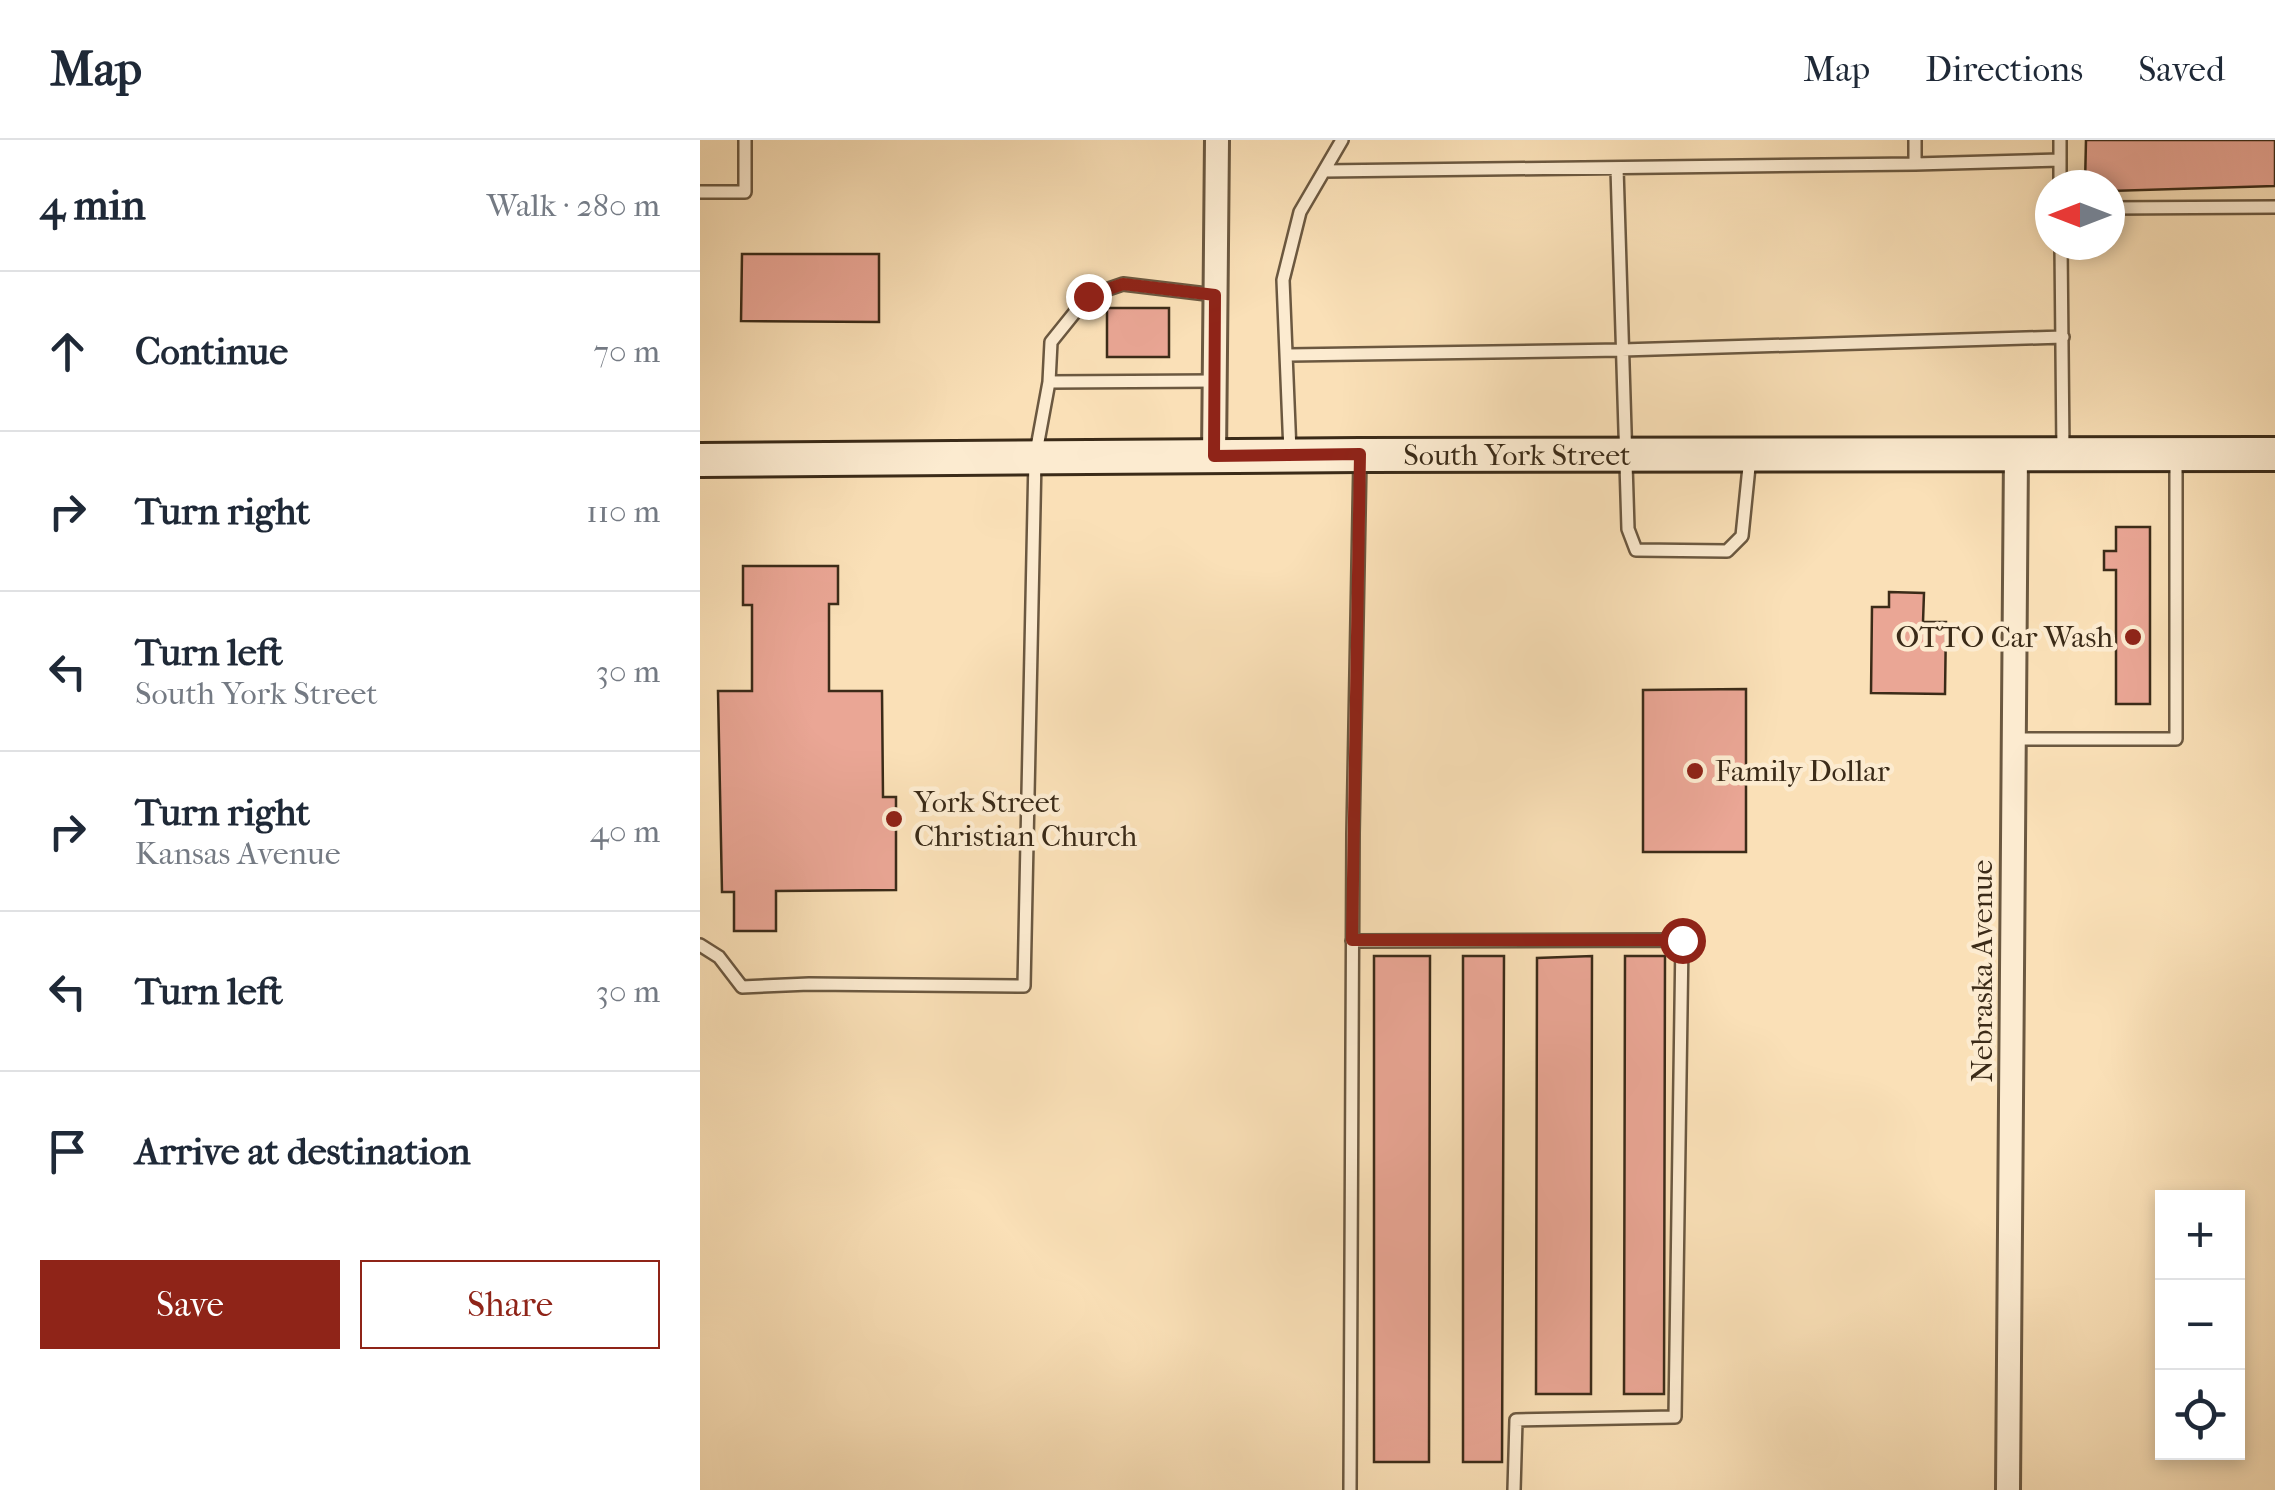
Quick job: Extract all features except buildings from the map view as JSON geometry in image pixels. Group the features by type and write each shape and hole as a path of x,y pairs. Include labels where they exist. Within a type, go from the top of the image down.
{"main road":[{"name":"South York Street","path":"700,460 1360,454 2275,454"}],"street":[{"path":"1214,456 1216,140"},
{"name":"Nebraska Avenue","path":"2008,1490 2016,453"}],"lane":[{"path":"700,192 745,192 745,140"},
{"path":"1290,456 1284,280 1300,212 1342,140"},
{"path":"1914,140 1916,164"},
{"path":"2060,140 2060,170"},
{"path":"1324,171 2060,160"},
{"path":"1617,168 1628,529 1636,550 1727,552 1742,536 1750,455"},
{"path":"2125,208 2275,207"},
{"path":"2062,260 2063,453"},
{"path":"700,945 720,957 742,987 1024,986 1035,458 1049,382 1051,342 1088,296 1123,284 1215,295"},
{"path":"1289,355 1622,350 2063,336"},
{"path":"1049,382 1214,381"},
{"path":"2014,740 2176,739 2176,453"},
{"path":"1350,1490 1352,940 1360,454"},
{"path":"1352,940 1682,940 1675,1417 1516,1420 1514,1490"}],"place":[{"name":"OTTO Car Wash","path":"2133,637"},
{"name":"Family Dollar","path":"1695,771"},
{"name":"York Street Christian Church","path":"894,819"}],"route":[{"path":"1088,296 1123,284 1215,295 1214,456 1360,454 1352,940 1682,940"}]}
